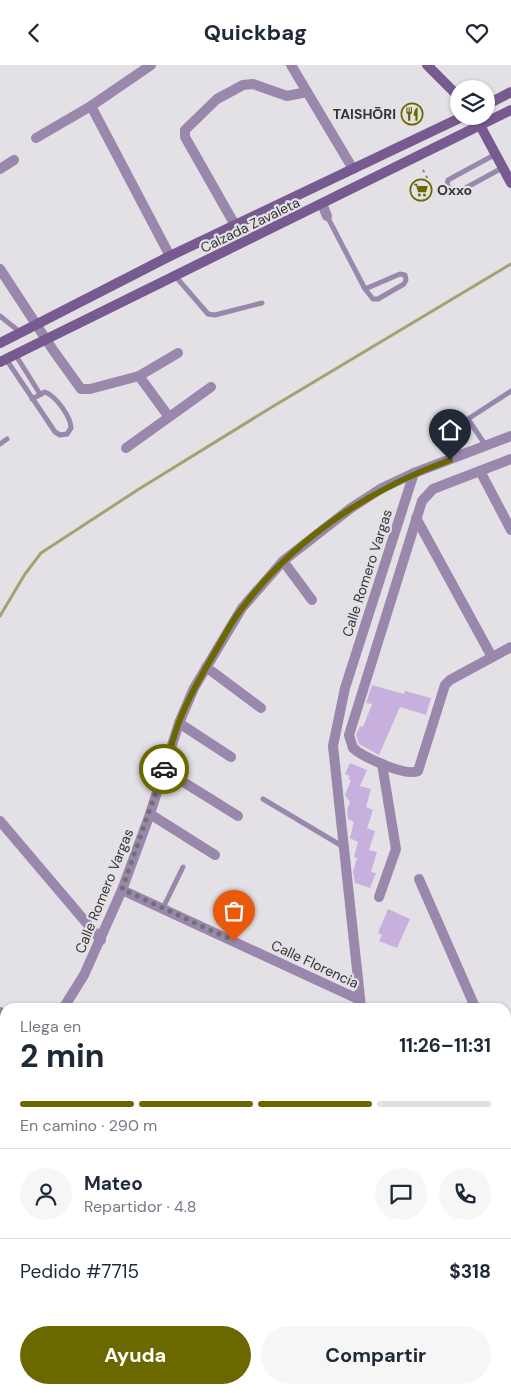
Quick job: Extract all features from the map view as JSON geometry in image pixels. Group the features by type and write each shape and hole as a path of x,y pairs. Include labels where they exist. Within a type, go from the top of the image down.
{"main road":[{"path":"427,65 450,88"},
{"path":"495,100 511,92"},
{"name":"Calzada Zavaleta","path":"495,115 511,110"},
{"name":"Calzada Zavaleta","path":"0,343 170,256 450,123"},
{"name":"Calzada Zavaleta","path":"7,358 322,205 471,125"},
{"path":"480,125 511,183"}],"street":[{"path":"36,138 91,106 151,65"},
{"path":"291,65 353,169"},
{"path":"235,225 185,137 185,130 217,99 243,85 253,85 287,96 307,91"},
{"path":"91,106 170,256"},
{"path":"0,169 14,160"},
{"path":"322,205 326,216"},
{"path":"0,269 45,339 81,389 90,389 139,376 178,353"},
{"path":"139,376 169,417"},
{"path":"126,448 211,387"},
{"path":"414,473 511,436"},
{"path":"511,459 433,489 422,501 349,735 353,748 382,764 411,773 418,771 445,685 450,680 511,647"},
{"path":"480,471 511,530"},
{"name":"Calle Romero Vargas","path":"66,1003 84,975 122,889 150,815 179,723 206,667 242,608 283,561 351,507 382,488 414,473"},
{"name":"Calle Romero Vargas","path":"361,1003 342,846 333,740 345,688 414,473"},
{"path":"416,518 492,657"},
{"path":"283,561 312,599"},
{"path":"206,667 261,708"},
{"path":"179,723 231,757"},
{"path":"379,897 396,849 382,764"},
{"path":"164,770 238,816"},
{"path":"150,815 215,855"},
{"path":"0,837 3,824"},
{"path":"3,824 101,940"},
{"path":"419,879 473,1003"},
{"name":"Calle Florencia","path":"122,889 359,1003"}],"lane":[{"path":"496,154 448,180 449,190 454,193 460,191 504,167"},
{"path":"326,216 365,289 369,296 373,299 378,299 404,284 406,280 404,275 400,274 365,289"},
{"path":"176,277 208,314 215,315 262,303"},
{"path":"0,317 20,332"},
{"path":"7,358 40,394"},
{"path":"7,358 32,399 55,431 60,435 67,434 71,429 71,422 49,393 40,394 32,399"},
{"path":"486,446 468,421 469,417 511,391"},
{"path":"0,444 7,439"},
{"path":"263,799 342,846"},
{"path":"163,908 183,867"}],"path":[{"path":"423,170 429,181"}],"building":[{"path":"372,685 404,694 405,691 431,698 426,715 400,707 379,755 359,744 356,735 360,726 363,727 372,704 366,703"},
{"path":"350,763 367,770 360,786 371,789 366,807 373,810 367,828 375,831 369,850 377,852 371,872 376,873 370,888 355,883 353,872 357,858 354,857 358,842 350,838 354,822 348,819 347,810 350,802 345,795 351,780 348,779 350,776 345,774"},
{"path":"388,909 410,919 397,948 379,941 382,935 378,933"}],"waterway":[{"path":"0,616 25,574 41,553 139,489 272,407 511,264"}],"way so far":[{"path":"164,769 150,815 122,889 234,941"}],"place":[{"name":"TAISHŌRI","path":"412,114"},
{"name":"Oxxo","path":"421,190"}],"route":[{"path":"164,769 179,723 194,688 242,608 266,579 283,561 351,507 382,488 414,473 450,460"}]}
